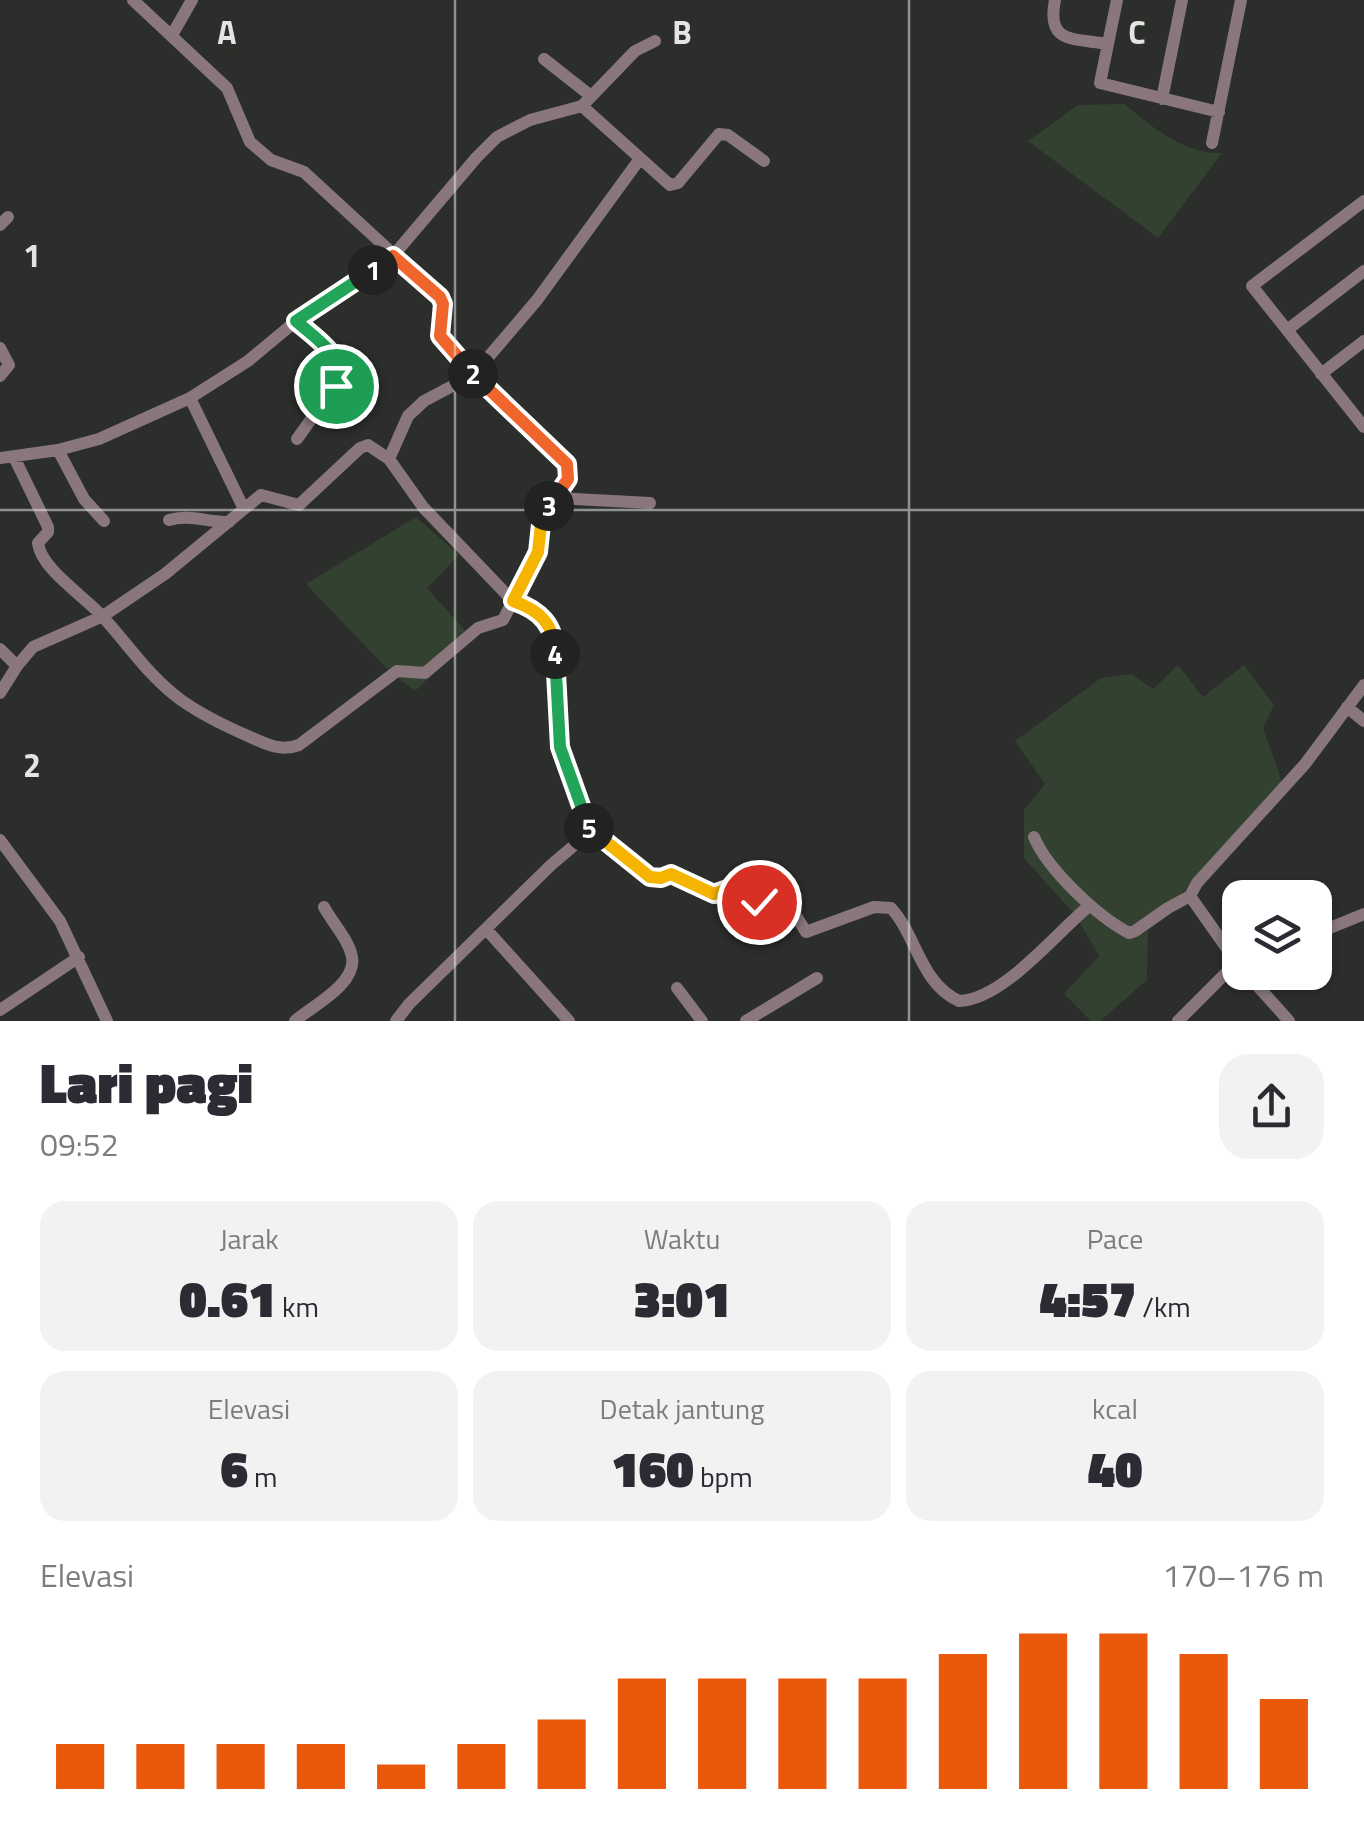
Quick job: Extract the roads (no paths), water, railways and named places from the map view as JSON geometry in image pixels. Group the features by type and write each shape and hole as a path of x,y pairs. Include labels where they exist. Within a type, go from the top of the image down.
{"street":[{"path":"133,0 228,88 250,142 272,160 304,172 393,256 443,300 440,336 473,374 564,459 569,469 568,479 542,515 538,552 504,620 478,628 426,673 397,671 299,745 280,749 212,720 178,699 102,616 40,557 38,543 48,527 7,457 58,450 99,438 190,398 248,361 296,321 393,256 498,137 530,120 586,101 635,51 655,42"},
{"path":"172,35 192,0"},
{"path":"1055,0 1051,20 1055,31 1062,36 1108,44"},
{"path":"1117,0 1100,83 1218,112"},
{"path":"1162,99 1182,0"},
{"path":"1212,143 1241,0"},
{"path":"544,58 638,160 664,182 674,185 719,134 728,134 764,161"},
{"path":"390,459 408,416 424,401 473,374 537,300 638,160"},
{"path":"1362,205 1252,286 1321,374 1359,411 1364,428"},
{"path":"1287,330 1364,271"},
{"path":"296,321 330,353 342,376 297,439"},
{"path":"1321,374 1364,341"},
{"path":"0,348 9,365 0,376"},
{"path":"190,398 244,509"},
{"path":"0,694 33,647 102,616 166,574 264,495 299,505 368,445 390,459 422,507 513,601 538,612 553,631 560,747 590,832 650,877 671,874 714,894 741,884 768,910 791,908 806,932 874,907 892,908 925,968 942,990 958,1001 986,993 1013,974 1090,906"},
{"path":"58,450 89,506 104,521"},
{"path":"556,498 650,503"},
{"path":"169,520 182,516 229,522"},
{"path":"0,649 17,666"},
{"path":"1034,837 1047,860 1090,906 1129,933 1190,896 1197,883 1306,764 1364,685"},
{"path":"1347,707 1364,722"},
{"path":"396,1021 486,929 590,832"},
{"path":"0,840 60,920 108,1021"},
{"path":"1190,896 1222,941"},
{"path":"295,1021 341,984 352,965 351,951 324,907"},
{"path":"1332,927 1364,914"},
{"path":"486,929 570,1021"},
{"path":"0,1010 79,957"},
{"path":"746,1021 816,978"},
{"path":"1178,1021 1222,983"},
{"path":"677,988 698,1016 679,1021"},
{"path":"1261,990 1289,1021"}]}
